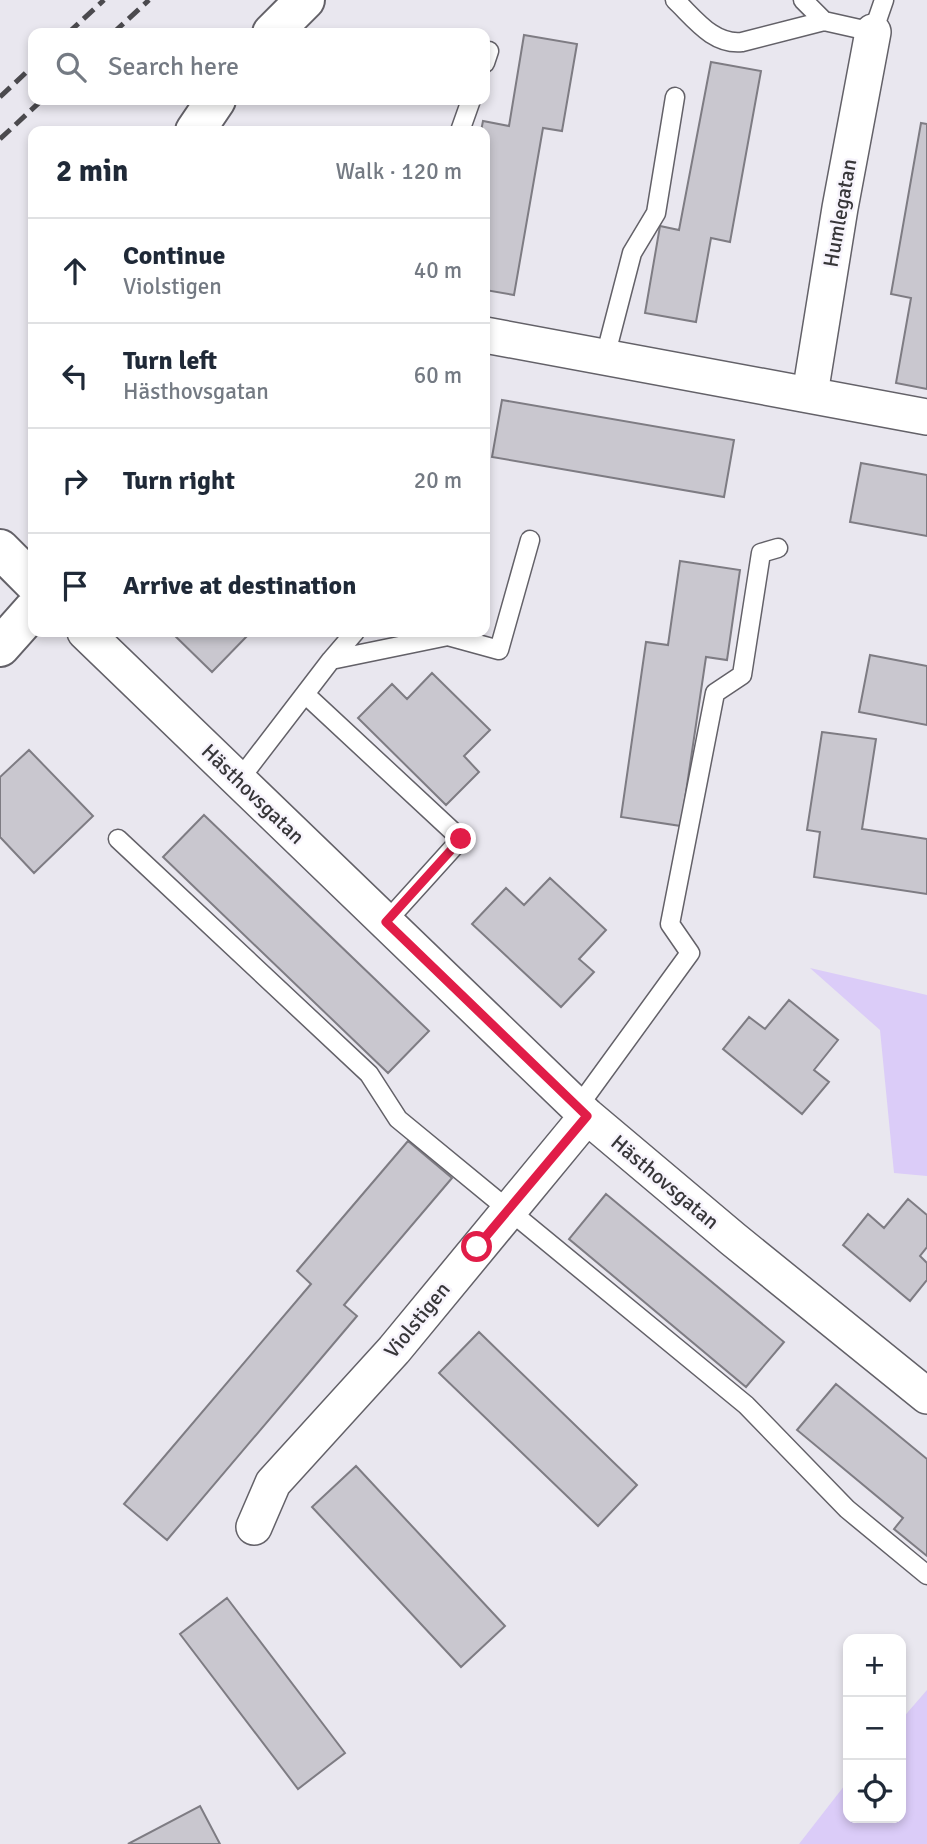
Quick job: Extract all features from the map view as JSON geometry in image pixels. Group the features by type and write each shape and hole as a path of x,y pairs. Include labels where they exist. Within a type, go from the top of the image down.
{"street":[{"path":"277,28 305,0"},
{"name":"Humlegatan","path":"810,394 840,208 879,16"},
{"path":"198,126 213,105"},
{"path":"490,336 927,416"},
{"path":"0,549 28,577"},
{"path":"0,647 28,616"},
{"name":"Hästhovsgatan","path":"90,637 582,1112 927,1396"},
{"name":"Violstigen","path":"254,1527 273,1483 401,1356 582,1112"}],"lane":[{"path":"675,0 716,38 730,43 824,21 879,16"},
{"path":"803,0 824,21"},
{"path":"605,357 632,253 656,213 675,97"},
{"path":"462,126 469,105"},
{"path":"452,637 499,650 530,540"},
{"path":"582,1112 690,953 670,924 715,692 742,675 761,554 778,548"},
{"path":"239,780 351,637"},
{"path":"331,660 443,637"},
{"path":"305,694 461,839 386,922"},
{"path":"118,839 369,1074 398,1119 746,1405 848,1509 927,1575"}],"shaded area":[{"path":"810,968 927,995 927,1176 894,1173 880,1030"},
{"path":"927,1690 927,1844 799,1844 843,1787 843,1823 906,1823 906,1714"}],"building":[{"path":"524,35 577,44 562,131 543,128 514,295 490,291 490,126 482,126 483,121 509,126"},
{"path":"711,62 761,71 730,242 711,238 696,322 645,313 660,226 679,230"},
{"path":"921,123 927,124 927,389 896,383 911,298 891,294"},
{"path":"502,400 734,440 724,497 492,457"},
{"path":"861,463 927,475 927,536 850,522"},
{"path":"680,561 740,570 727,660 706,657 681,826 621,817 646,642 668,645"},
{"path":"176,637 246,637 212,672"},
{"path":"870,655 927,666 927,725 859,712"},
{"path":"432,673 490,730 464,756 479,772 446,805 358,718 392,684 407,699"},
{"path":"822,732 876,739 862,829 927,839 927,894 814,877 820,832 807,830"},
{"path":"29,750 93,816 34,873 0,837 0,777"},
{"path":"204,815 429,1031 388,1073 163,857"},
{"path":"550,878 606,930 579,959 594,972 561,1007 472,924 506,888 524,905"},
{"path":"789,1000 838,1040 814,1070 829,1082 802,1114 723,1049 749,1017 765,1029"},
{"path":"408,1141 452,1178 344,1305 357,1316 167,1540 124,1504 311,1284 297,1271"},
{"path":"606,1194 784,1342 746,1387 569,1239"},
{"path":"908,1199 927,1215 927,1247 920,1256 927,1263 927,1280 910,1301 843,1245 868,1214 884,1228"},
{"path":"479,1332 637,1485 598,1526 439,1373"},
{"path":"836,1384 927,1459 927,1556 894,1529 903,1518 797,1430"},
{"path":"356,1466 505,1626 461,1667 312,1507"},
{"path":"227,1598 345,1753 298,1789 180,1634"},
{"path":"200,1806 220,1844 128,1844"}],"railway":[{"path":"73,28 104,0"},
{"path":"118,28 149,0"},
{"path":"0,97 28,71"},
{"path":"0,139 37,105"}],"route":[{"path":"461,839 386,922 587,1116 477,1247"}]}
